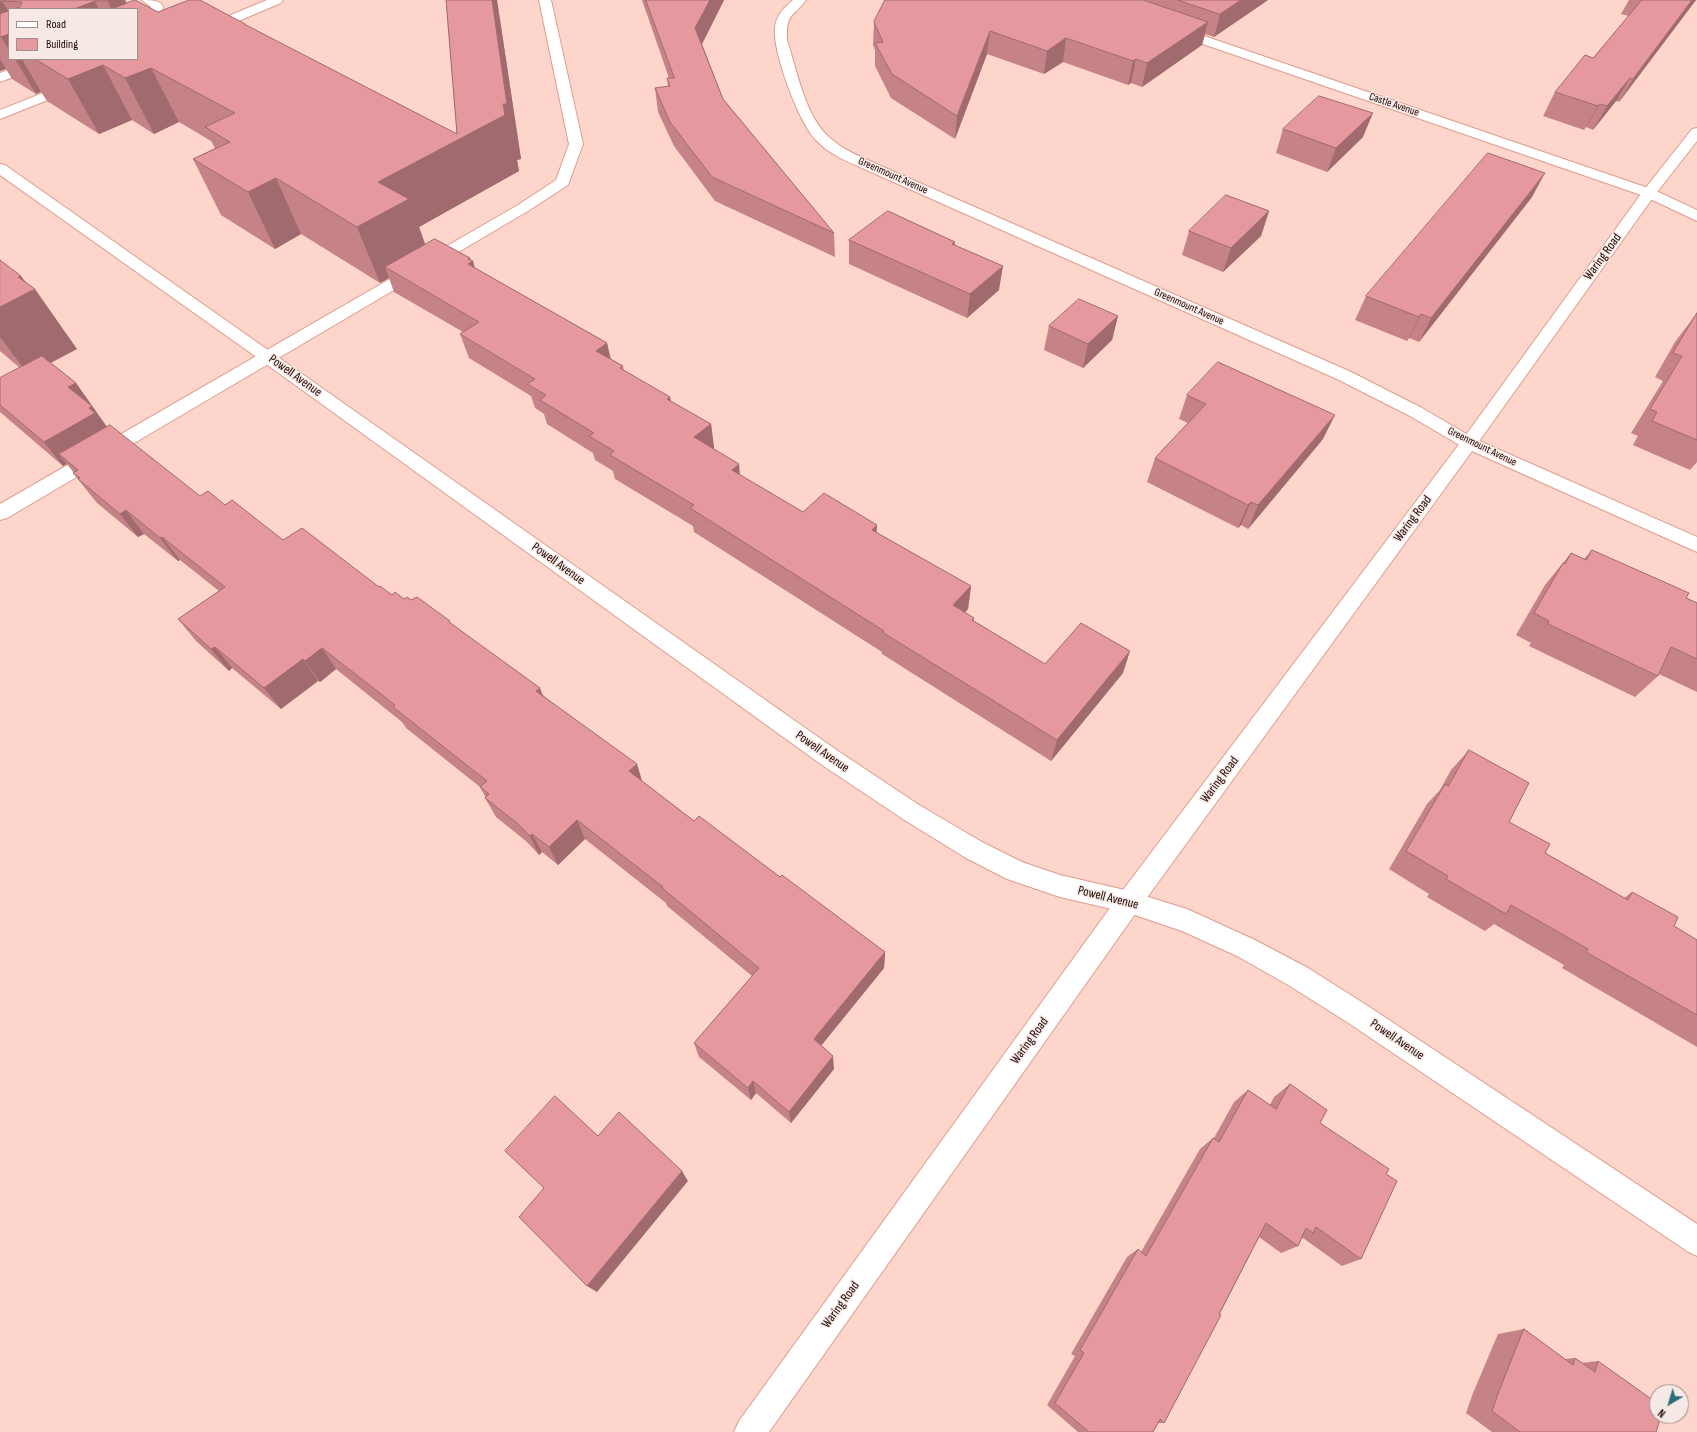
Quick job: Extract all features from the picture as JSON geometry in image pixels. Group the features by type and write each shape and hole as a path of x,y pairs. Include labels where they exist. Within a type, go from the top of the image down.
{"street":[{"path":"138,24 156,16 157,5 148,0"},
{"path":"193,35 277,0"},
{"path":"0,513 516,212 563,182 576,144 545,0"},
{"name":"Greenmount Avenue","path":"800,0 790,8 782,18 780,28 781,40 803,109 810,122 820,137 844,154 1343,375 1416,412 1470,443 1697,545"},
{"name":"Castle Avenue","path":"1163,26 1649,193 1669,201 1697,216"},
{"path":"0,78 45,60"},
{"path":"0,115 86,80"},
{"name":"Waring Road","path":"750,1432 1130,902 1470,443 1649,193 1697,132"},
{"name":"Powell Avenue","path":"0,168 268,357 824,754 911,812 974,850 1016,871 1060,886 1130,902 1187,921 1246,948 1299,977 1359,1015 1697,1241"}],"building":[{"path":"0,0 107,0 95,1 77,8 17,8 20,7 22,2 0,2"},
{"path":"135,0 158,12 189,0 200,0 457,134 446,0 492,0 507,104 503,104 505,115 378,182 409,199 357,227 276,178 248,192 193,159 230,142 205,127 235,113 151,68 125,78 103,65 68,79 37,60 138,60 138,8 115,8"},
{"path":"646,0 710,0 695,28 723,99 834,233 712,177 670,122 655,88 670,86 667,78 674,78"},
{"path":"885,0 1143,0 1208,22 1147,63 1136,59 1133,61 1066,38 1047,51 990,31 957,116 892,74 875,43 883,42 874,22"},
{"path":"1178,0 1241,0 1220,14"},
{"path":"1642,0 1692,0 1633,79 1630,78 1607,106 1600,104 1598,106 1555,92 1585,55 1593,58"},
{"path":"8,11 8,34 1,37 0,36 0,14"},
{"path":"1319,96 1373,113 1336,148 1283,129"},
{"path":"1488,153 1545,173 1431,318 1421,314 1419,317 1366,296"},
{"path":"1226,195 1269,211 1231,248 1189,231"},
{"path":"888,211 955,242 952,244 1003,266 970,294 849,240"},
{"path":"435,239 470,258 468,259 473,261 468,264 607,343 596,351 623,366 620,368 670,397 667,399 711,424 694,437 739,464 732,470 803,512 824,493 877,525 872,530 971,586 953,605 974,618 972,620 1045,664 1081,623 1130,651 1057,740 882,632 884,631 690,508 694,505 610,455 614,451 589,436 594,433 540,400 546,395 527,384 535,379 460,334 479,322 385,267"},
{"path":"0,260 21,276 18,277 35,289 0,307"},
{"path":"1079,299 1118,316 1088,344 1049,326"},
{"path":"1697,313 1697,440 1652,421 1657,412 1650,409 1682,356 1673,353"},
{"path":"42,356 76,383 68,387 92,406 89,408 95,413 44,442 0,405 0,378"},
{"path":"1218,362 1335,415 1258,505 1251,502 1248,505 1155,458 1206,404 1187,395"},
{"path":"110,425 200,496 208,491 225,505 232,500 283,540 302,528 379,587 380,586 392,595 395,592 404,599 407,597 411,600 417,597 540,688 536,691 637,764 629,771 694,821 699,816 780,877 782,875 885,952 814,1039 833,1056 789,1112 753,1081 748,1088 694,1043 759,968 662,888 663,887 577,820 549,847 532,834 530,836 517,823 485,798 489,794 480,787 487,781 393,707 395,705 322,648 305,661 303,659 264,688 215,647 211,649 178,619 225,587 162,537 160,538 126,510 120,514 78,479 80,478 73,473 78,470 59,454"},
{"path":"1592,550 1689,593 1686,598 1697,603 1697,659 1671,647 1658,676 1548,624 1549,621 1534,613 1563,563 1565,564 1571,553 1586,560"},
{"path":"1469,750 1529,783 1509,822 1550,844 1545,853 1628,900 1632,892 1678,917 1674,926 1697,940 1697,1015 1586,952 1588,949 1511,905 1506,914 1446,879 1448,876 1406,851 1445,784 1448,786"},
{"path":"1290,1084 1327,1110 1320,1123 1389,1169 1386,1174 1397,1181 1361,1259 1316,1227 1313,1233 1306,1228 1298,1246 1266,1223 1219,1314 1221,1315 1164,1423 1160,1419 1153,1432 1089,1432 1055,1403 1084,1353 1080,1350 1138,1249 1146,1256 1213,1138 1219,1142 1248,1090 1276,1109"},
{"path":"555,1096 598,1136 619,1112 682,1171 587,1286 519,1217 544,1188 505,1151"},
{"path":"1524,1329 1573,1365 1575,1358 1595,1372 1598,1361 1649,1397 1649,1424 1658,1424 1656,1432 1520,1432 1492,1411"}]}
